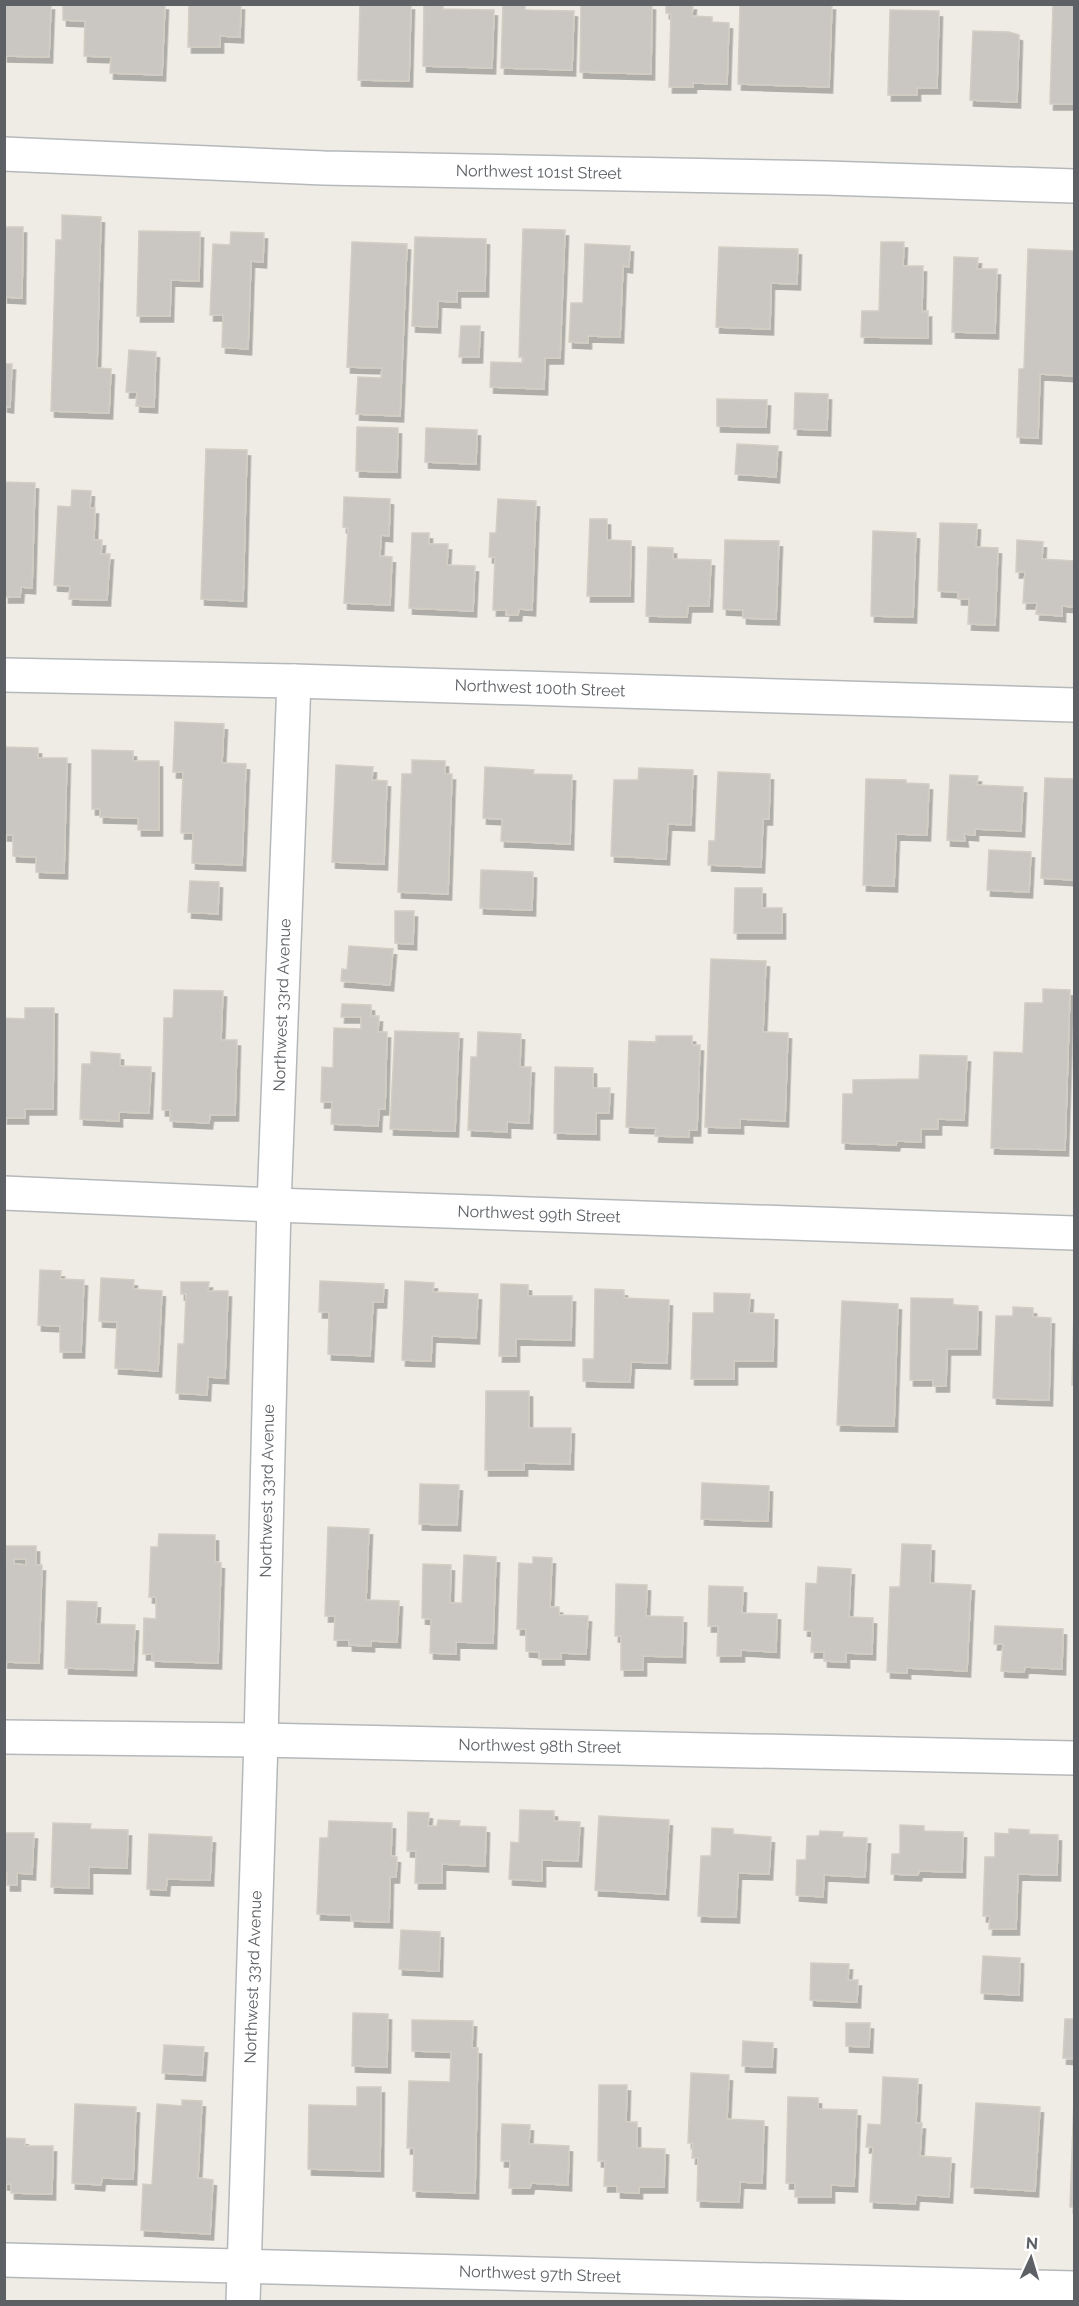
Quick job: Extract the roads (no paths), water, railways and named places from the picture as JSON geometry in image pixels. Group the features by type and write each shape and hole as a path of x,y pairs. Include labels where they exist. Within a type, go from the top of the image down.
{"street":[{"name":"Northwest 101st Street","path":"4,154 324,168 826,178 1074,186"},
{"name":"Northwest 100th Street","path":"4,675 294,681 1074,705"},
{"name":"Northwest 33rd Avenue","path":"243,2301 261,1740 274,1205 294,681"},
{"name":"Northwest 99th Street","path":"4,1193 274,1205 1074,1233"},
{"name":"Northwest 98th Street","path":"4,1737 261,1740 1074,1758"},
{"name":"Northwest 97th Street","path":"4,2260 1074,2288"}]}
